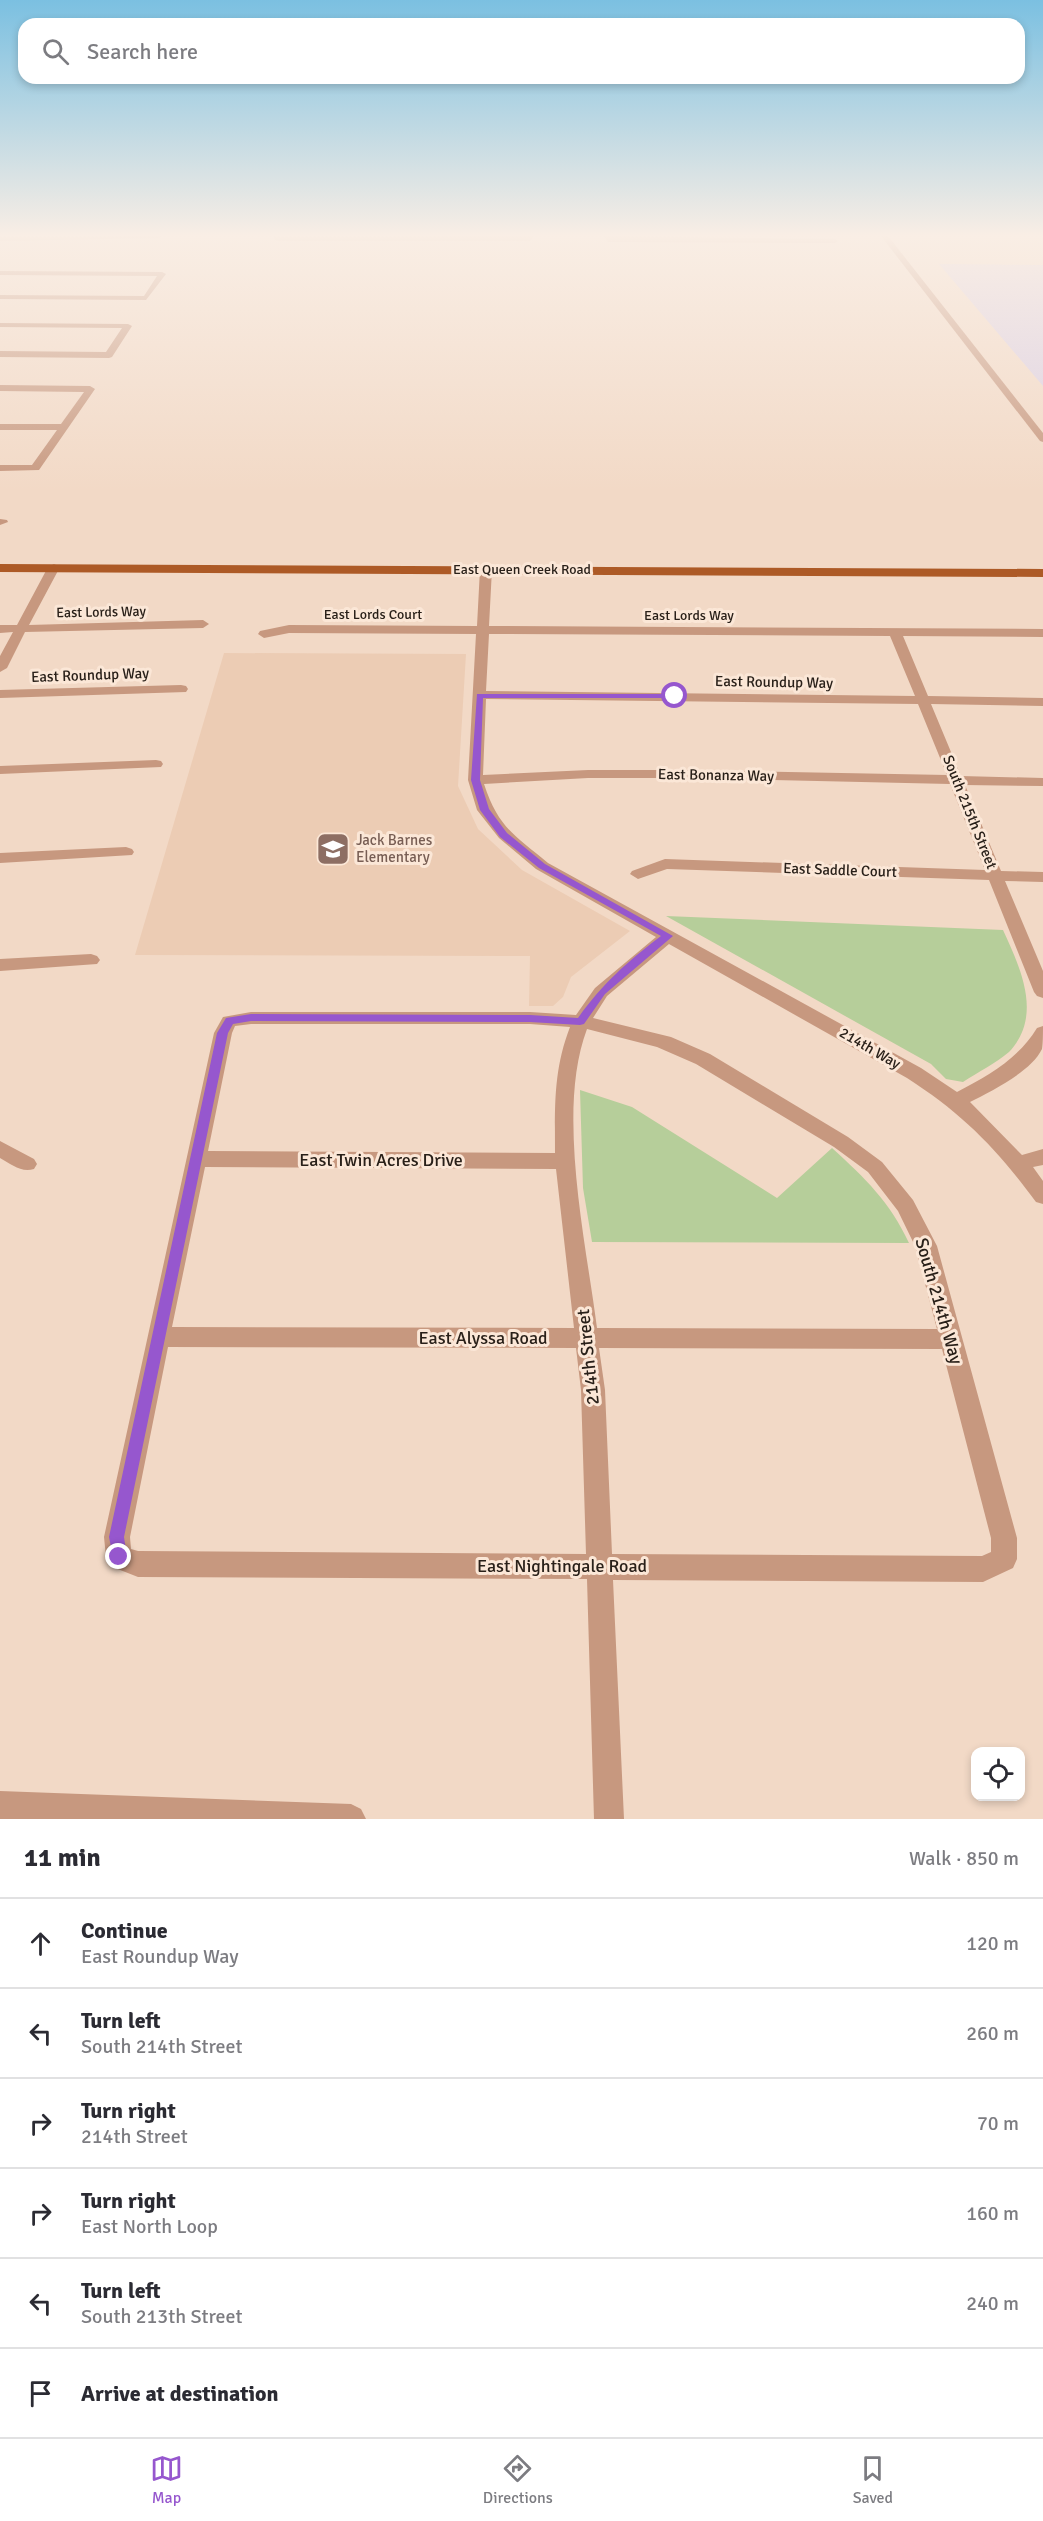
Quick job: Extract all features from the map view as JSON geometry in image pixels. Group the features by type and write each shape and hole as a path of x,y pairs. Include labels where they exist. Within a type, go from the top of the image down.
{"main road":[{"name":"East Queen Creek Road","path":"0,568 1043,573"}],"street":[{"path":"950,321 1043,439"},
{"path":"0,325 128,326 109,355 0,354"},
{"path":"0,388 90,389 35,468 0,468"},
{"path":"0,427 63,427"},
{"path":"0,668 54,567"},
{"path":"475,780 486,569"},
{"name":"East Lords Way","path":"0,629 203,624"},
{"name":"East Lords Court","path":"264,634 290,629 482,630"},
{"name":"East Lords Way","path":"482,630 895,633"},
{"path":"895,633 1043,633"},
{"name":"South 215th Street","path":"895,633 1043,992"},
{"name":"East Roundup Way","path":"0,694 181,689"},
{"name":"East Roundup Way","path":"479,696 675,696 924,702 1043,702"},
{"path":"0,770 156,764"},
{"name":"East Bonanza Way","path":"475,780 588,774 686,774 958,782 1043,782"},
{"name":"214th Way","path":"475,780 485,810 504,835 534,860 871,1047 956,1101 989,1130 1019,1163 1043,1196"},
{"path":"0,858 126,852"},
{"name":"East Saddle Court","path":"638,874 665,864 1043,877"},
{"name":"214th Street","path":"609,1819 593,1390 565,1161 564,1084 570,1050 580,1022 601,992 634,962 668,936"},
{"path":"0,964 91,960"},
{"name":"South 214th Way","path":"197,1159 223,1033 230,1021 251,1018 530,1018 580,1022 626,1031 664,1042 704,1059 841,1142 875,1167 906,1206 926,1246 1004,1538 1004,1559"},
{"path":"956,1101 1010,1070 1035,1047 1043,1032"},
{"path":"0,1149 27,1164"},
{"path":"1019,1163 1043,1157"},
{"path":"159,1337 197,1159"},
{"name":"East Twin Acres Drive","path":"197,1159 565,1161"},
{"name":"East Alyssa Road","path":"159,1337 951,1339"},
{"name":"East Nightingale Road","path":"159,1337 117,1537 119,1557 138,1564 983,1569 1004,1559"},
{"path":"0,1806 351,1819"}],"shaded area":[{"path":"987,321 1043,321 1043,386"},
{"name":"Jack Barnes Elementary","path":"224,653 466,654 458,786 478,829 522,870 630,931 571,977 563,997 553,1006 529,1006 530,956 135,955"}],"green space":[{"path":"666,916 1003,930 1022,976 1026,992 1025,1023 1019,1038 1009,1052 998,1060 963,1082 946,1079 931,1064"},
{"path":"580,1090 632,1107 777,1198 832,1148 876,1191 894,1215 909,1243 592,1242 583,1188"}],"place":[{"name":"Jack Barnes Elementary","path":"333,849"}],"route":[{"path":"119,1557 117,1537 223,1033 230,1021 251,1018 530,1018 580,1022 601,992 634,962 668,936 542,866 504,835 485,810 475,780 479,696 675,696"}]}
